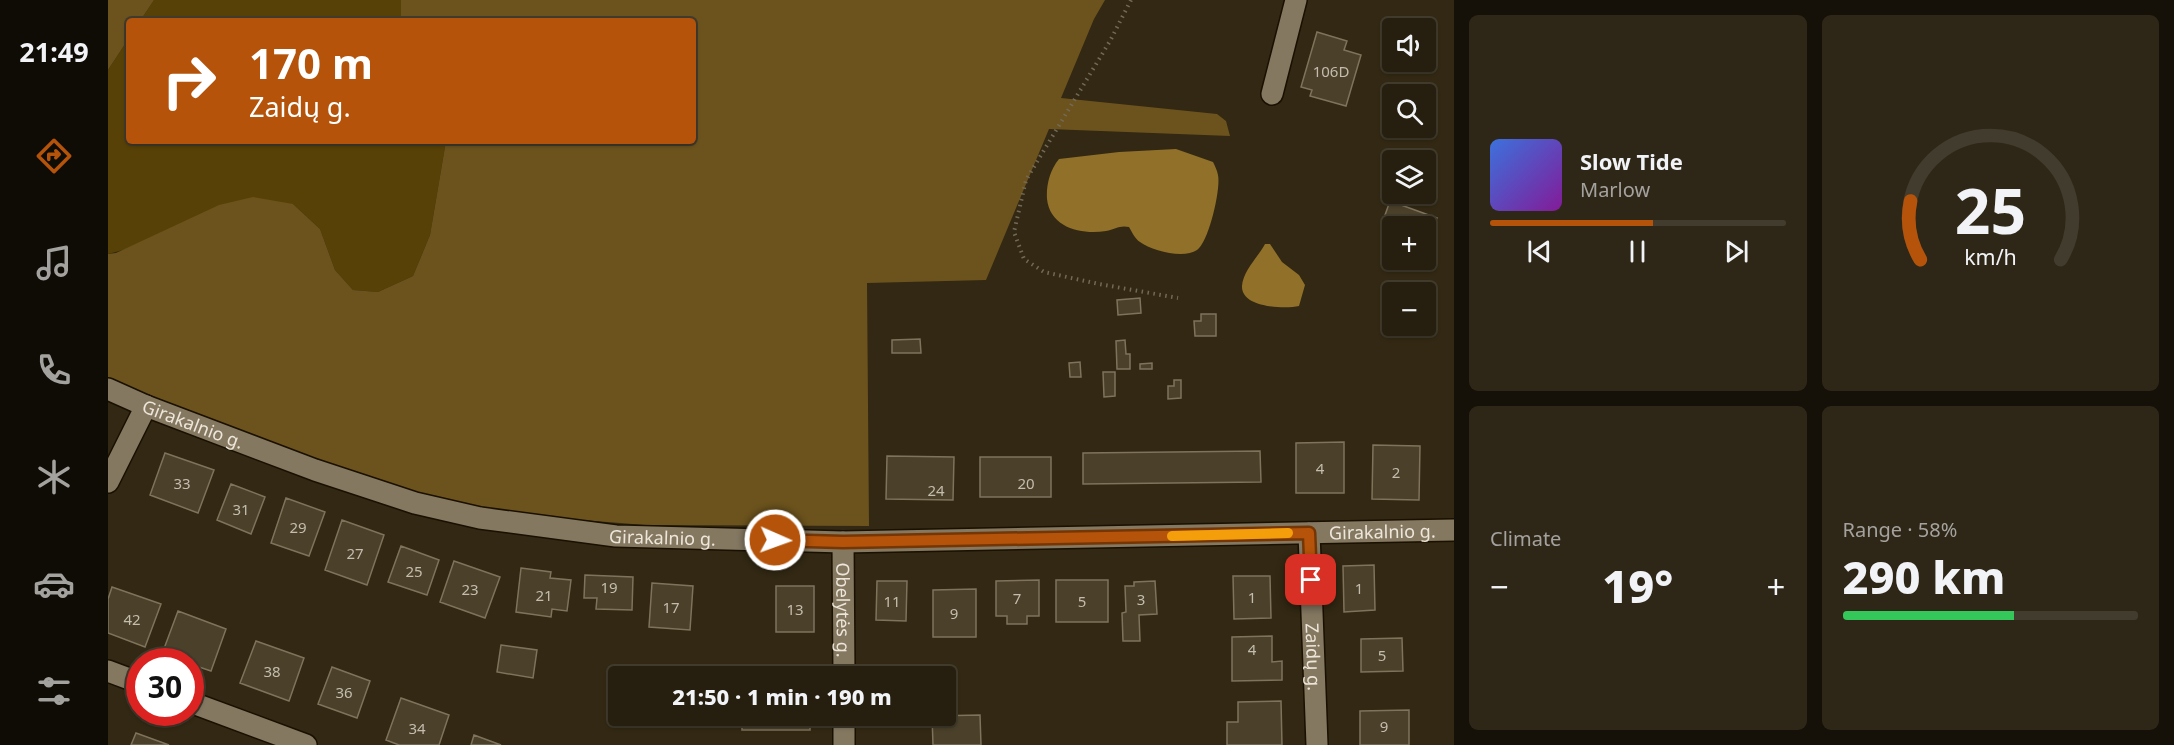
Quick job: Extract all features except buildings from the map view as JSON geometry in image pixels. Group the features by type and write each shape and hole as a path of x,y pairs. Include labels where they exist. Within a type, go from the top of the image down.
{"street":[{"path":"1272,94 1296,0"},
{"name":"Girakalnio g.","path":"108,389 146,406 315,471 415,502 480,518 616,536 843,542 1454,530"},
{"path":"108,482 146,406"},
{"name":"Zaidų g.","path":"1309,533 1317,745"},
{"name":"Obelytės g.","path":"843,542 844,666"},
{"path":"108,671 126,677"},
{"path":"204,707 306,745"},
{"path":"844,726 844,745"}],"path":[{"path":"1131,0 1110,41 1026,180 1014,232 1024,259 1044,272 1178,298"}],"shaded area":[{"path":"108,0 154,0 142,18 126,18 126,43 108,70"},
{"path":"154,0 401,0 401,18 142,18"},
{"path":"401,0 1105,0 1094,19 1061,98 1217,114 1226,121 1230,136 1049,129 986,280 867,283 869,526 645,525 532,516 432,498 332,470 108,378 108,254 116,253 219,205 253,197 293,204 320,229 335,270 353,290 378,292 413,276 430,235 445,144 696,144 696,18 401,18"},
{"path":"126,43 126,144 445,144 430,235 413,276 378,292 353,290 335,270 320,229 293,204 108,254 108,70"},
{"path":"1176,149 1213,162 1218,175 1218,191 1206,237 1197,250 1191,253 1168,253 1152,248 1138,241 1129,227 1097,232 1078,230 1061,223 1049,209 1048,183 1059,159 1119,152"},
{"path":"1265,244 1270,244 1282,262 1299,275 1305,285 1299,306 1275,307 1256,303 1244,293 1242,286 1245,275"}],"slow traffic":[{"path":"1172,536 1288,533"}],"route":[{"path":"775,540 843,542 1309,533 1311,580"}]}
